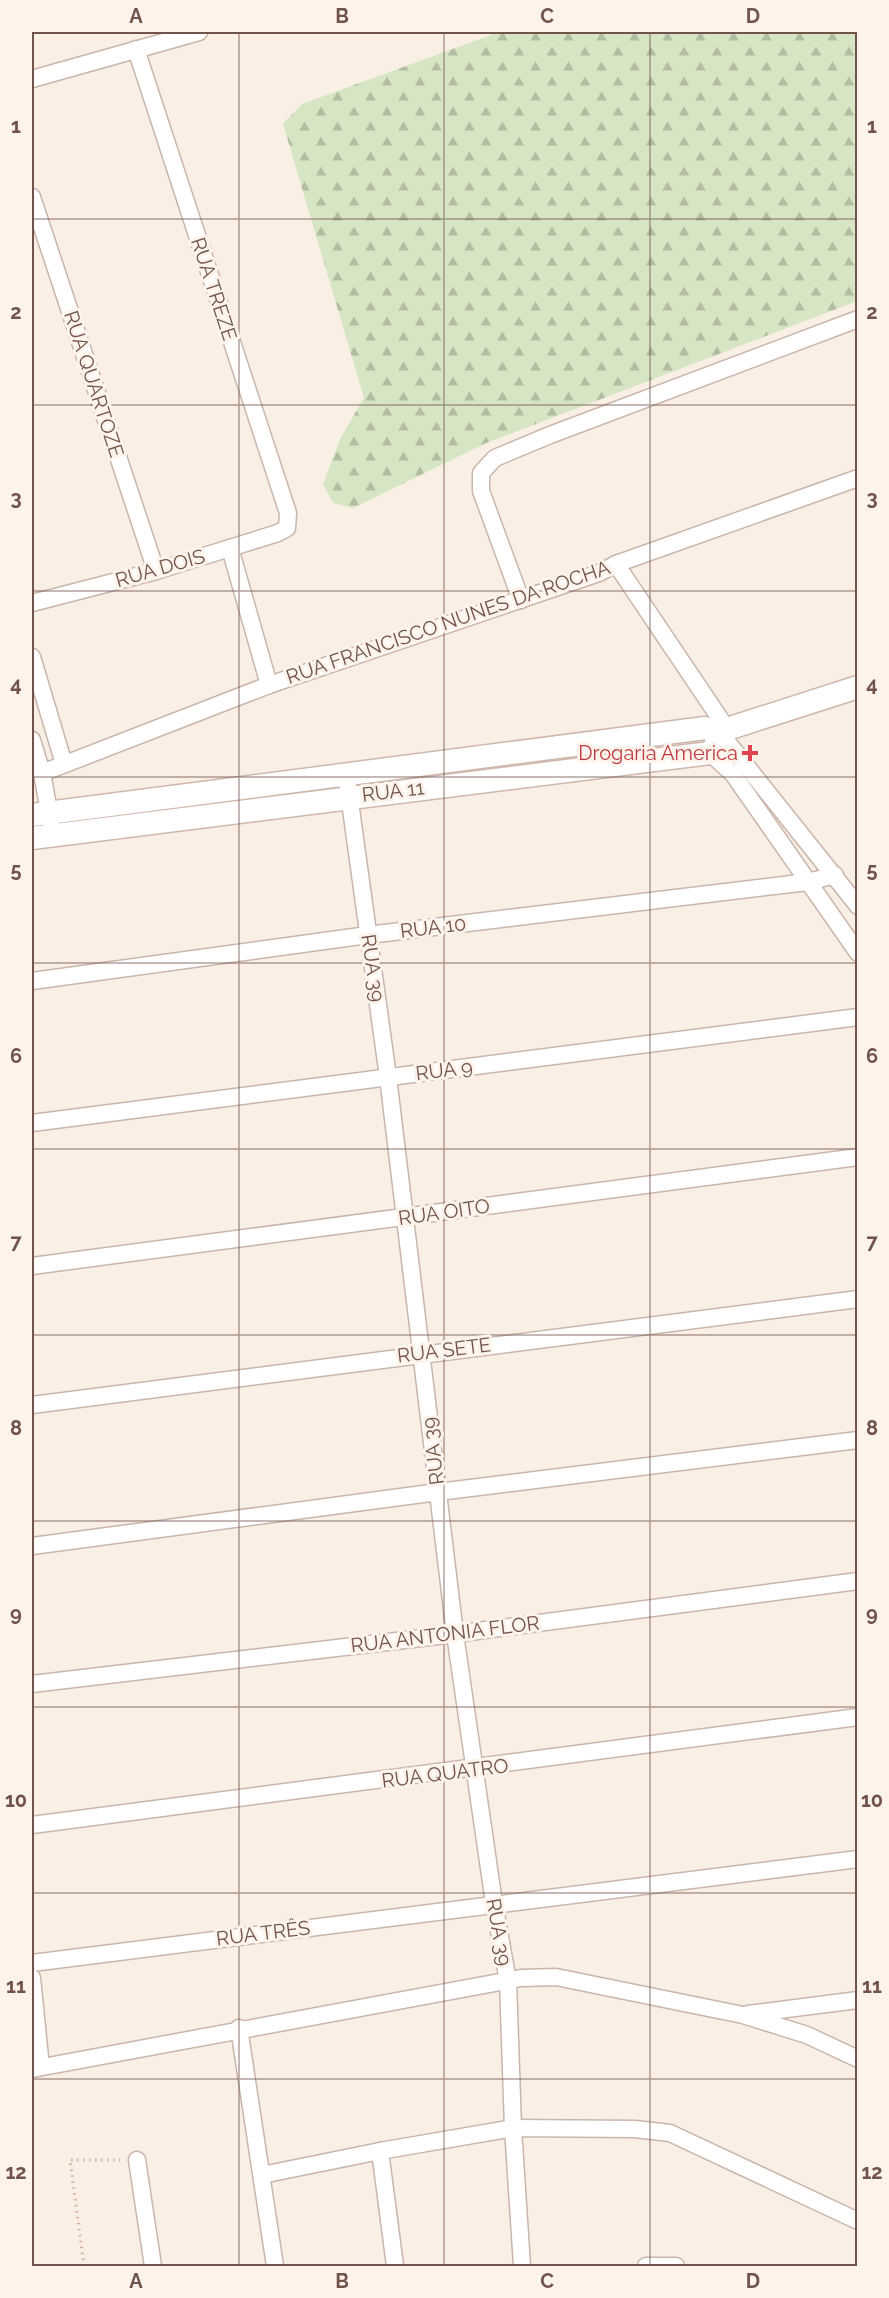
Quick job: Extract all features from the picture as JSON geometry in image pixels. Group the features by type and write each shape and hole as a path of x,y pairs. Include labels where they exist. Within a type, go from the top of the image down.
{"main road":[{"name":"RUA 11","path":"32,838 351,796 719,739 858,687"},
{"name":"RUA 11","path":"40,814 699,729 711,729 719,739"}],"street":[{"path":"32,79 199,32"},
{"name":"RUA TREZE","path":"136,49 288,513 287,528"},
{"name":"RUA QUARTOZE","path":"32,197 156,571"},
{"path":"521,600 481,491 481,472 495,458 550,435 858,319"},
{"name":"RUA FRANCISCO NUNES DA ROCHA","path":"42,773 269,685 599,573 616,564 858,478"},
{"name":"RUA DOIS","path":"32,603 156,571 287,528"},
{"path":"230,548 269,685"},
{"path":"616,564 719,739 733,774 858,953"},
{"path":"32,657 64,764"},
{"path":"719,739 835,875 858,906"},
{"path":"32,740 42,773 40,814 54,835"},
{"name":"RUA 39","path":"346,773 351,796 388,1077 455,1634 494,1903 508,1981 513,2128 522,2266"},
{"name":"RUA 10","path":"32,981 368,935 808,882 835,875"},
{"name":"RUA 9","path":"32,1124 858,1017"},
{"name":"RUA OITO","path":"32,1266 858,1157"},
{"name":"RUA SETE","path":"32,1405 421,1353 858,1299"},
{"path":"32,1546 438,1492 858,1440"},
{"name":"RUA ANTONIA FLOR","path":"32,1684 455,1634 858,1581"},
{"name":"RUA QUATRO","path":"32,1825 476,1769 858,1717"},
{"name":"RUA TRÊS","path":"32,1963 494,1903 858,1859"},
{"path":"32,1978 36,2068 239,2028 508,1981 556,1977 743,2015 807,2035 858,2059"},
{"path":"743,2015 858,2000"},
{"path":"239,2028 275,2266"},
{"path":"262,2175 380,2151 513,2128 593,2127 670,2133 858,2222"},
{"path":"380,2151 395,2266"},
{"path":"137,2160 153,2266"},
{"path":"646,2266 676,2266"}],"path":[{"path":"84,2266 70,2160 137,2160"}],"green space":[{"path":"492,32 857,32 857,301 484,444 353,508 333,503 323,484 340,439 364,398 283,124 302,104 491,35"}],"place":[{"name":"Drogaria America","path":"750,753"}]}
